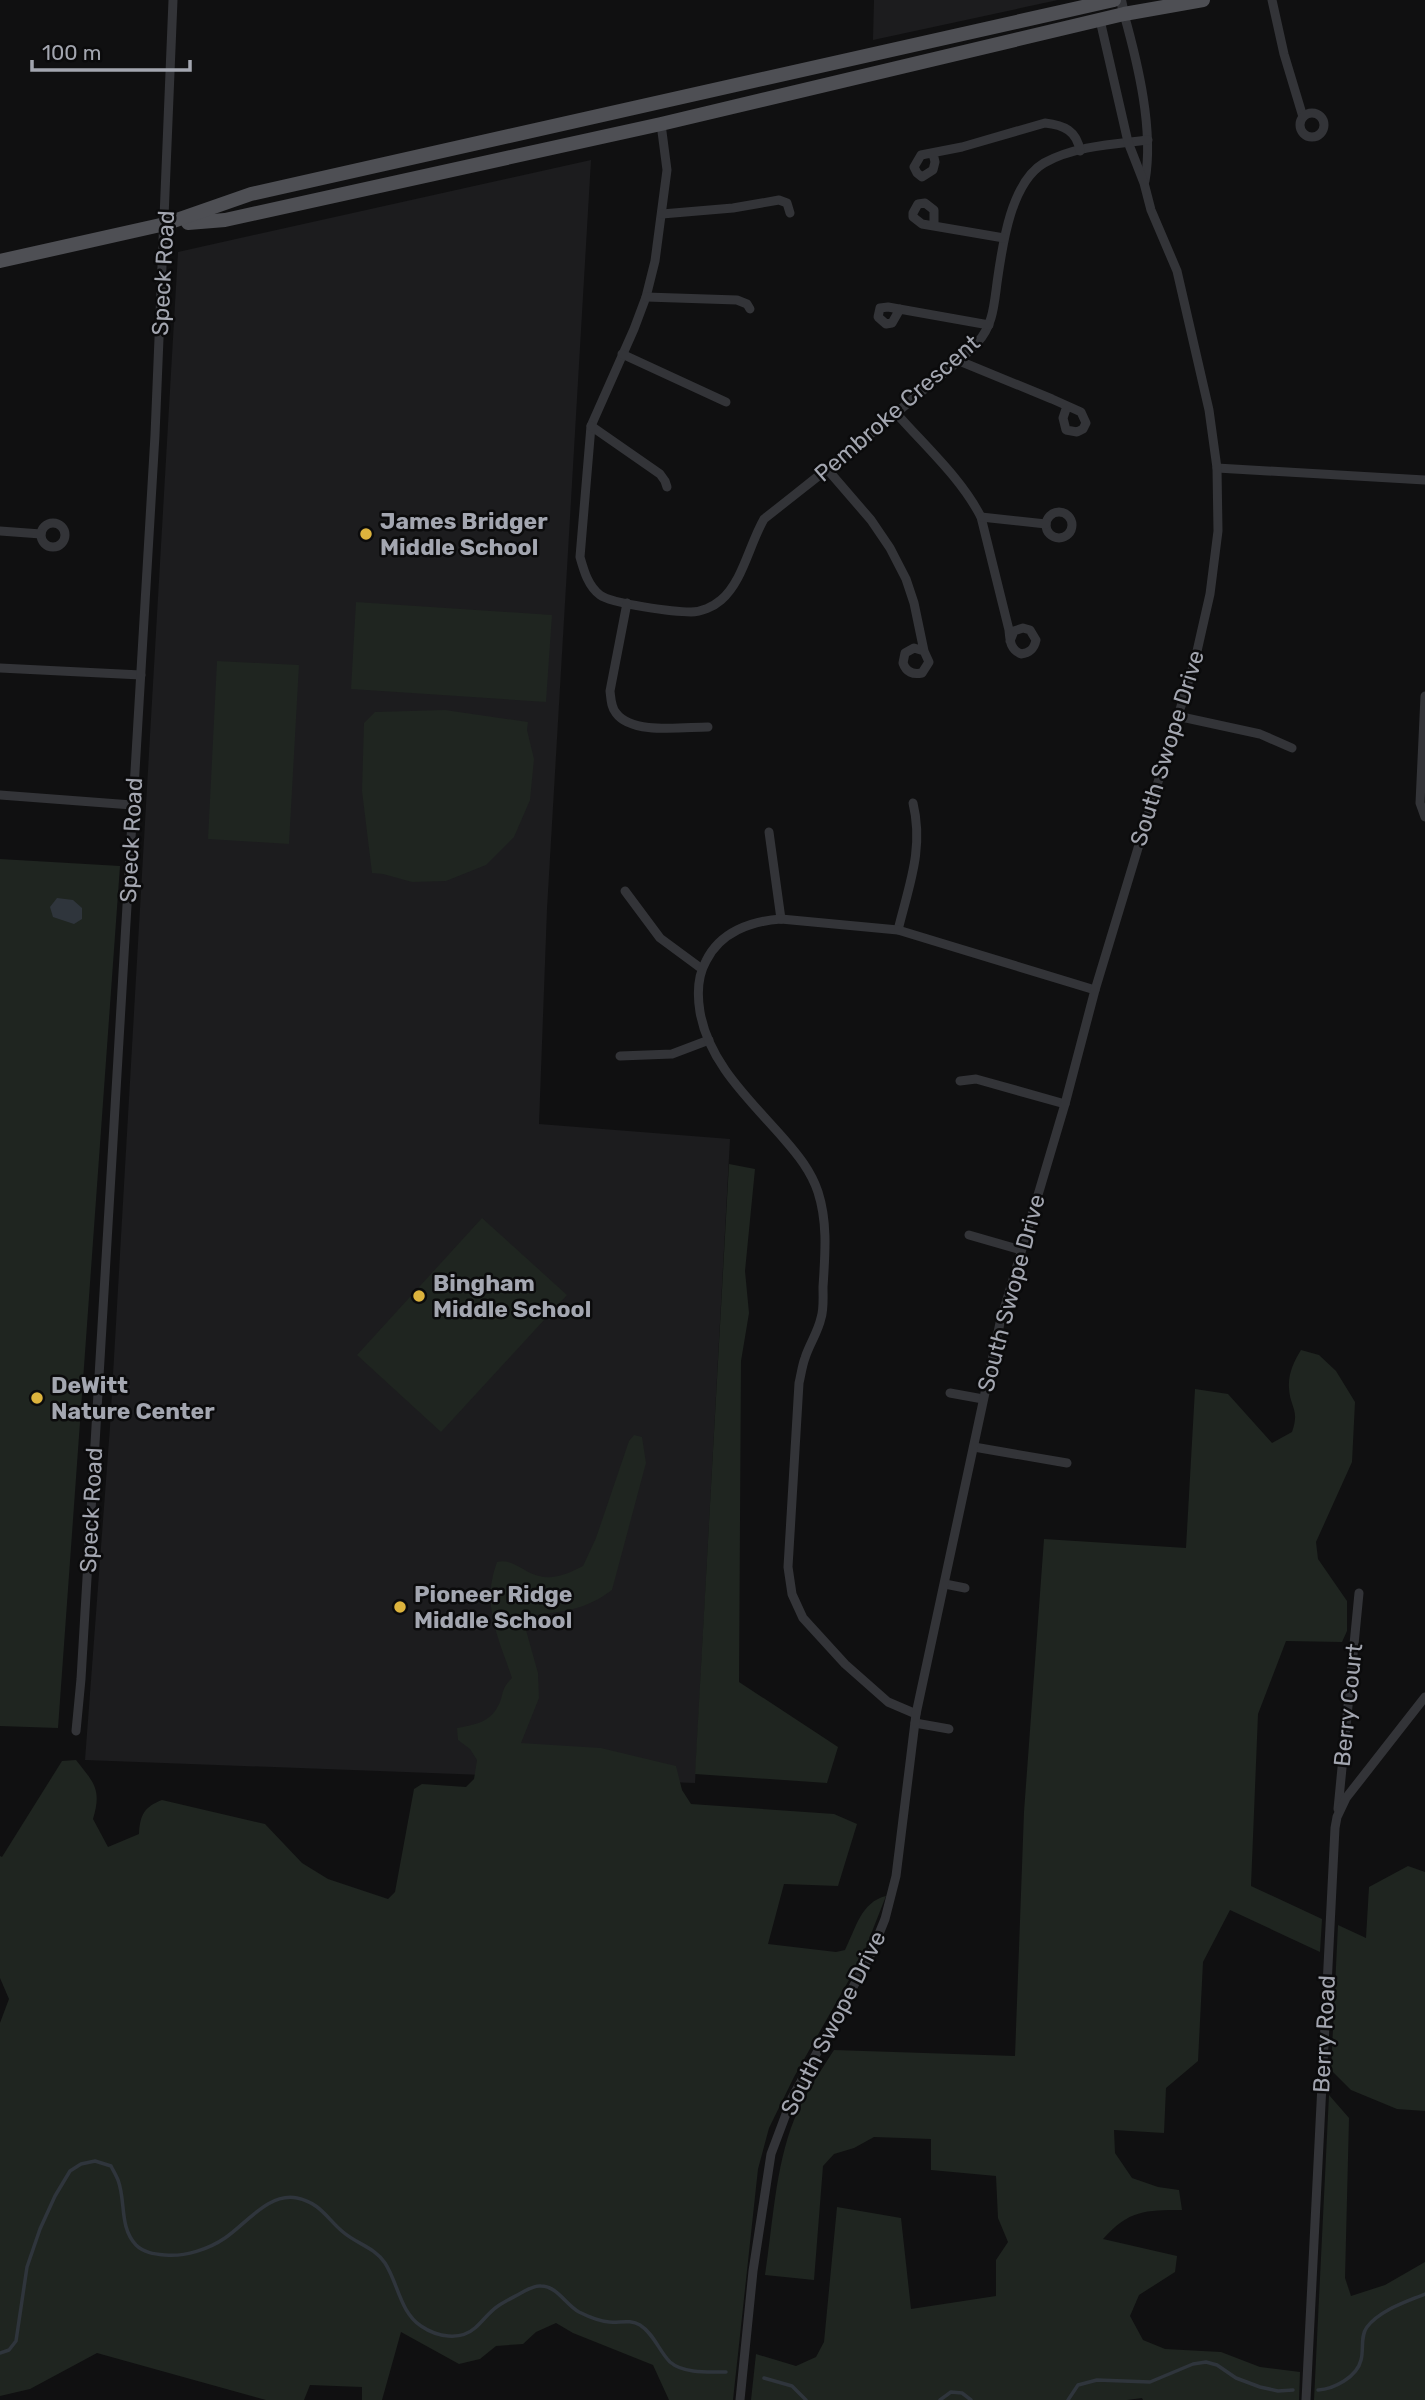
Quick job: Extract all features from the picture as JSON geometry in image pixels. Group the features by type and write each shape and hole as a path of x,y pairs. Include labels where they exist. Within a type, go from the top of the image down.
{"main road":[{"path":"165,224 225,220 661,124 1100,20 1123,7 1203,0"},
{"path":"0,261 165,224 251,194 1104,1"}],"street":[{"name":"Speck Road","path":"76,1731 141,675 165,224 173,0"},
{"path":"1272,0 1284,54 1303,117"},
{"path":"1100,20 1104,1"},
{"name":"South Swope Drive","path":"1123,7 1140,82 1148,140 1144,183"},
{"name":"South Swope Drive","path":"740,2400 753,2271 771,2154 792,2098 870,1956 885,1919 896,1876 916,1718 1000,1323 1065,1104 1095,990 1195,660 1210,594 1218,531 1217,468 1209,410 1177,271 1151,210 1128,142 1100,20"},
{"path":"933,153 962,148 1045,123 1059,124 1072,131 1079,142 1080,150"},
{"name":"Pembroke Crescent","path":"661,124 667,170 662,215 646,297 591,426 580,557 584,575 603,597 690,612 718,603 728,594 740,576 753,537 764,519 896,413 978,342 989,325 1004,238 1029,176 1044,163 1080,150 1148,140"},
{"path":"662,215 779,200 787,203 790,213"},
{"path":"934,225 1004,238"},
{"path":"646,297 737,300 747,304 750,309"},
{"path":"900,309 989,325"},
{"path":"622,354 726,402"},
{"path":"957,360 1067,406"},
{"path":"896,413 946,468 973,502 981,517 1010,640"},
{"path":"591,426 660,474 667,487"},
{"path":"1217,468 1425,481"},
{"path":"827,469 871,520 890,548 914,603 924,651"},
{"path":"981,517 1046,524"},
{"path":"0,531 41,534"},
{"path":"627,603 610,691 616,713 626,722 643,727 708,727"},
{"path":"0,668 141,675"},
{"path":"1425,696 1420,803 1425,817"},
{"path":"1177,716 1260,734 1292,748"},
{"path":"0,795 132,804"},
{"path":"898,930 918,850 918,824 913,803"},
{"path":"769,831 781,919"},
{"path":"625,891 660,938 702,969"},
{"path":"950,1728 916,1718 888,1702 845,1664 803,1618 792,1594 788,1567 799,1384 804,1360 821,1318 825,1217 817,1189 802,1160 716,1057 703,1026 697,994 702,969 710,953 727,935 763,920 781,919 898,930 1095,990"},
{"path":"620,1056 672,1054 709,1040"},
{"path":"960,1081 976,1079 1065,1104"},
{"path":"969,1235 1021,1250"},
{"path":"950,1393 983,1399"},
{"path":"974,1447 1067,1463"},
{"path":"945,1584 965,1588"},
{"name":"Berry Court","path":"1337,1817 1359,1593"},
{"name":"Berry Road","path":"1306,2400 1337,1817 1346,1798 1425,1697"}],"shaded area":[{"path":"874,0 1058,0 873,40"},
{"path":"591,160 547,909 539,1124 730,1139 695,1783 85,1760 110,1427 178,252"},
{"path":"356,602 552,615 546,702 351,689"},
{"path":"217,661 299,665 289,844 208,839"},
{"path":"445,710 528,722 527,730 534,759 530,800 514,837 486,865 446,881 412,882 372,873 362,791 364,723 375,712"},
{"path":"0,859 120,866 58,1728 0,1726"},
{"path":"57,898 73,900 82,908 82,919 74,924 53,917 50,907"},
{"path":"729,1164 755,1169 745,1271 749,1313 741,1361 739,1682 838,1747 827,1783 695,1774"},
{"path":"482,1218 567,1295 441,1432 357,1355"},
{"path":"1301,1350 1319,1355 1336,1371 1355,1402 1352,1462 1316,1542 1318,1559 1347,1601 1347,1631 1342,1642 1286,1641 1258,1714 1251,1886 1322,1919 1320,1952 1230,1910 1203,1962 1198,2061 1166,2088 1164,2133 1114,2130 1115,2153 1132,2178 1158,2187 1179,2190 1182,2210 1158,2210 1138,2214 1121,2222 1103,2239 1177,2256 1175,2272 1139,2295 1130,2316 1143,2340 1165,2349 1221,2352 1260,2367 1300,2372 1299,2400 751,2400 756,2354 796,2366 816,2357 824,2342 837,2207 901,2218 911,2309 996,2296 996,2260 1008,2242 998,2218 996,2176 931,2170 931,2139 874,2137 854,2148 834,2154 823,2166 814,2280 765,2275 779,2177 788,2138 802,2102 834,2050 1015,2056 1024,1812 1044,1539 1186,1548 1195,1389 1228,1394 1272,1443 1292,1432 1295,1413 1289,1378"},
{"path":"634,1435 642,1437 646,1463 612,1590 584,1606 535,1615 526,1630 538,1673 539,1698 521,1743 601,1748 676,1766 682,1790 691,1804 834,1814 857,1824 838,1886 784,1884 768,1944 836,1952 845,1950 865,1910 886,1896 862,1957 794,2077 769,2128 758,2169 733,2400 669,2400 653,2365 573,2333 556,2323 536,2332 523,2344 496,2346 480,2359 459,2364 401,2332 382,2400 362,2400 362,2387 310,2385 304,2400 266,2400 97,2353 30,2389 0,2396 0,2023 9,1999 0,1978 0,1856 2,1857 62,1761 76,1760 92,1781 97,1800 93,1819 108,1847 139,1834 144,1812 162,1800 265,1824 302,1863 328,1879 388,1899 395,1892 414,1789 422,1784 466,1787 474,1779 477,1760 470,1749 458,1740 457,1728 489,1717 497,1708 505,1686 512,1678 491,1607 492,1578 497,1562 508,1562 545,1577 562,1575 583,1566 596,1538 629,1441"},
{"path":"1408,1866 1425,1872 1425,2111 1397,2109 1351,2090 1331,2070 1338,1925 1366,1938 1369,1887"},
{"path":"1329,2095 1349,2118 1345,2278 1351,2296 1385,2285 1425,2262 1425,2400 1314,2400"}],"waterway":[{"path":"0,2353 9,2350 16,2341 27,2267 55,2196 70,2171 81,2164 95,2161 111,2166 120,2188 127,2230 136,2245 146,2251 173,2255 204,2249 225,2238 267,2204 287,2197 297,2198 318,2208 343,2232 381,2258 408,2313 421,2326 434,2333 456,2336 469,2332 501,2304 531,2288 541,2286 557,2292 574,2309 590,2317 640,2325 649,2333 666,2358 682,2369 726,2372"},
{"path":"1318,2390 1338,2385 1355,2372 1361,2360 1365,2331 1372,2321 1394,2307 1425,2294"},
{"path":"1068,2400 1078,2385 1097,2380 1150,2382 1193,2364 1206,2362 1260,2387 1278,2391 1293,2390"},
{"path":"764,2378 792,2386 806,2400"},
{"path":"940,2400 951,2392 962,2393 971,2400"}],"place":[{"name":"James Bridger Middle School","path":"366,534"},
{"name":"Bingham Middle School","path":"419,1296"},
{"name":"DeWitt Nature Center","path":"37,1398"},
{"name":"Pioneer Ridge Middle School","path":"400,1607"}]}
